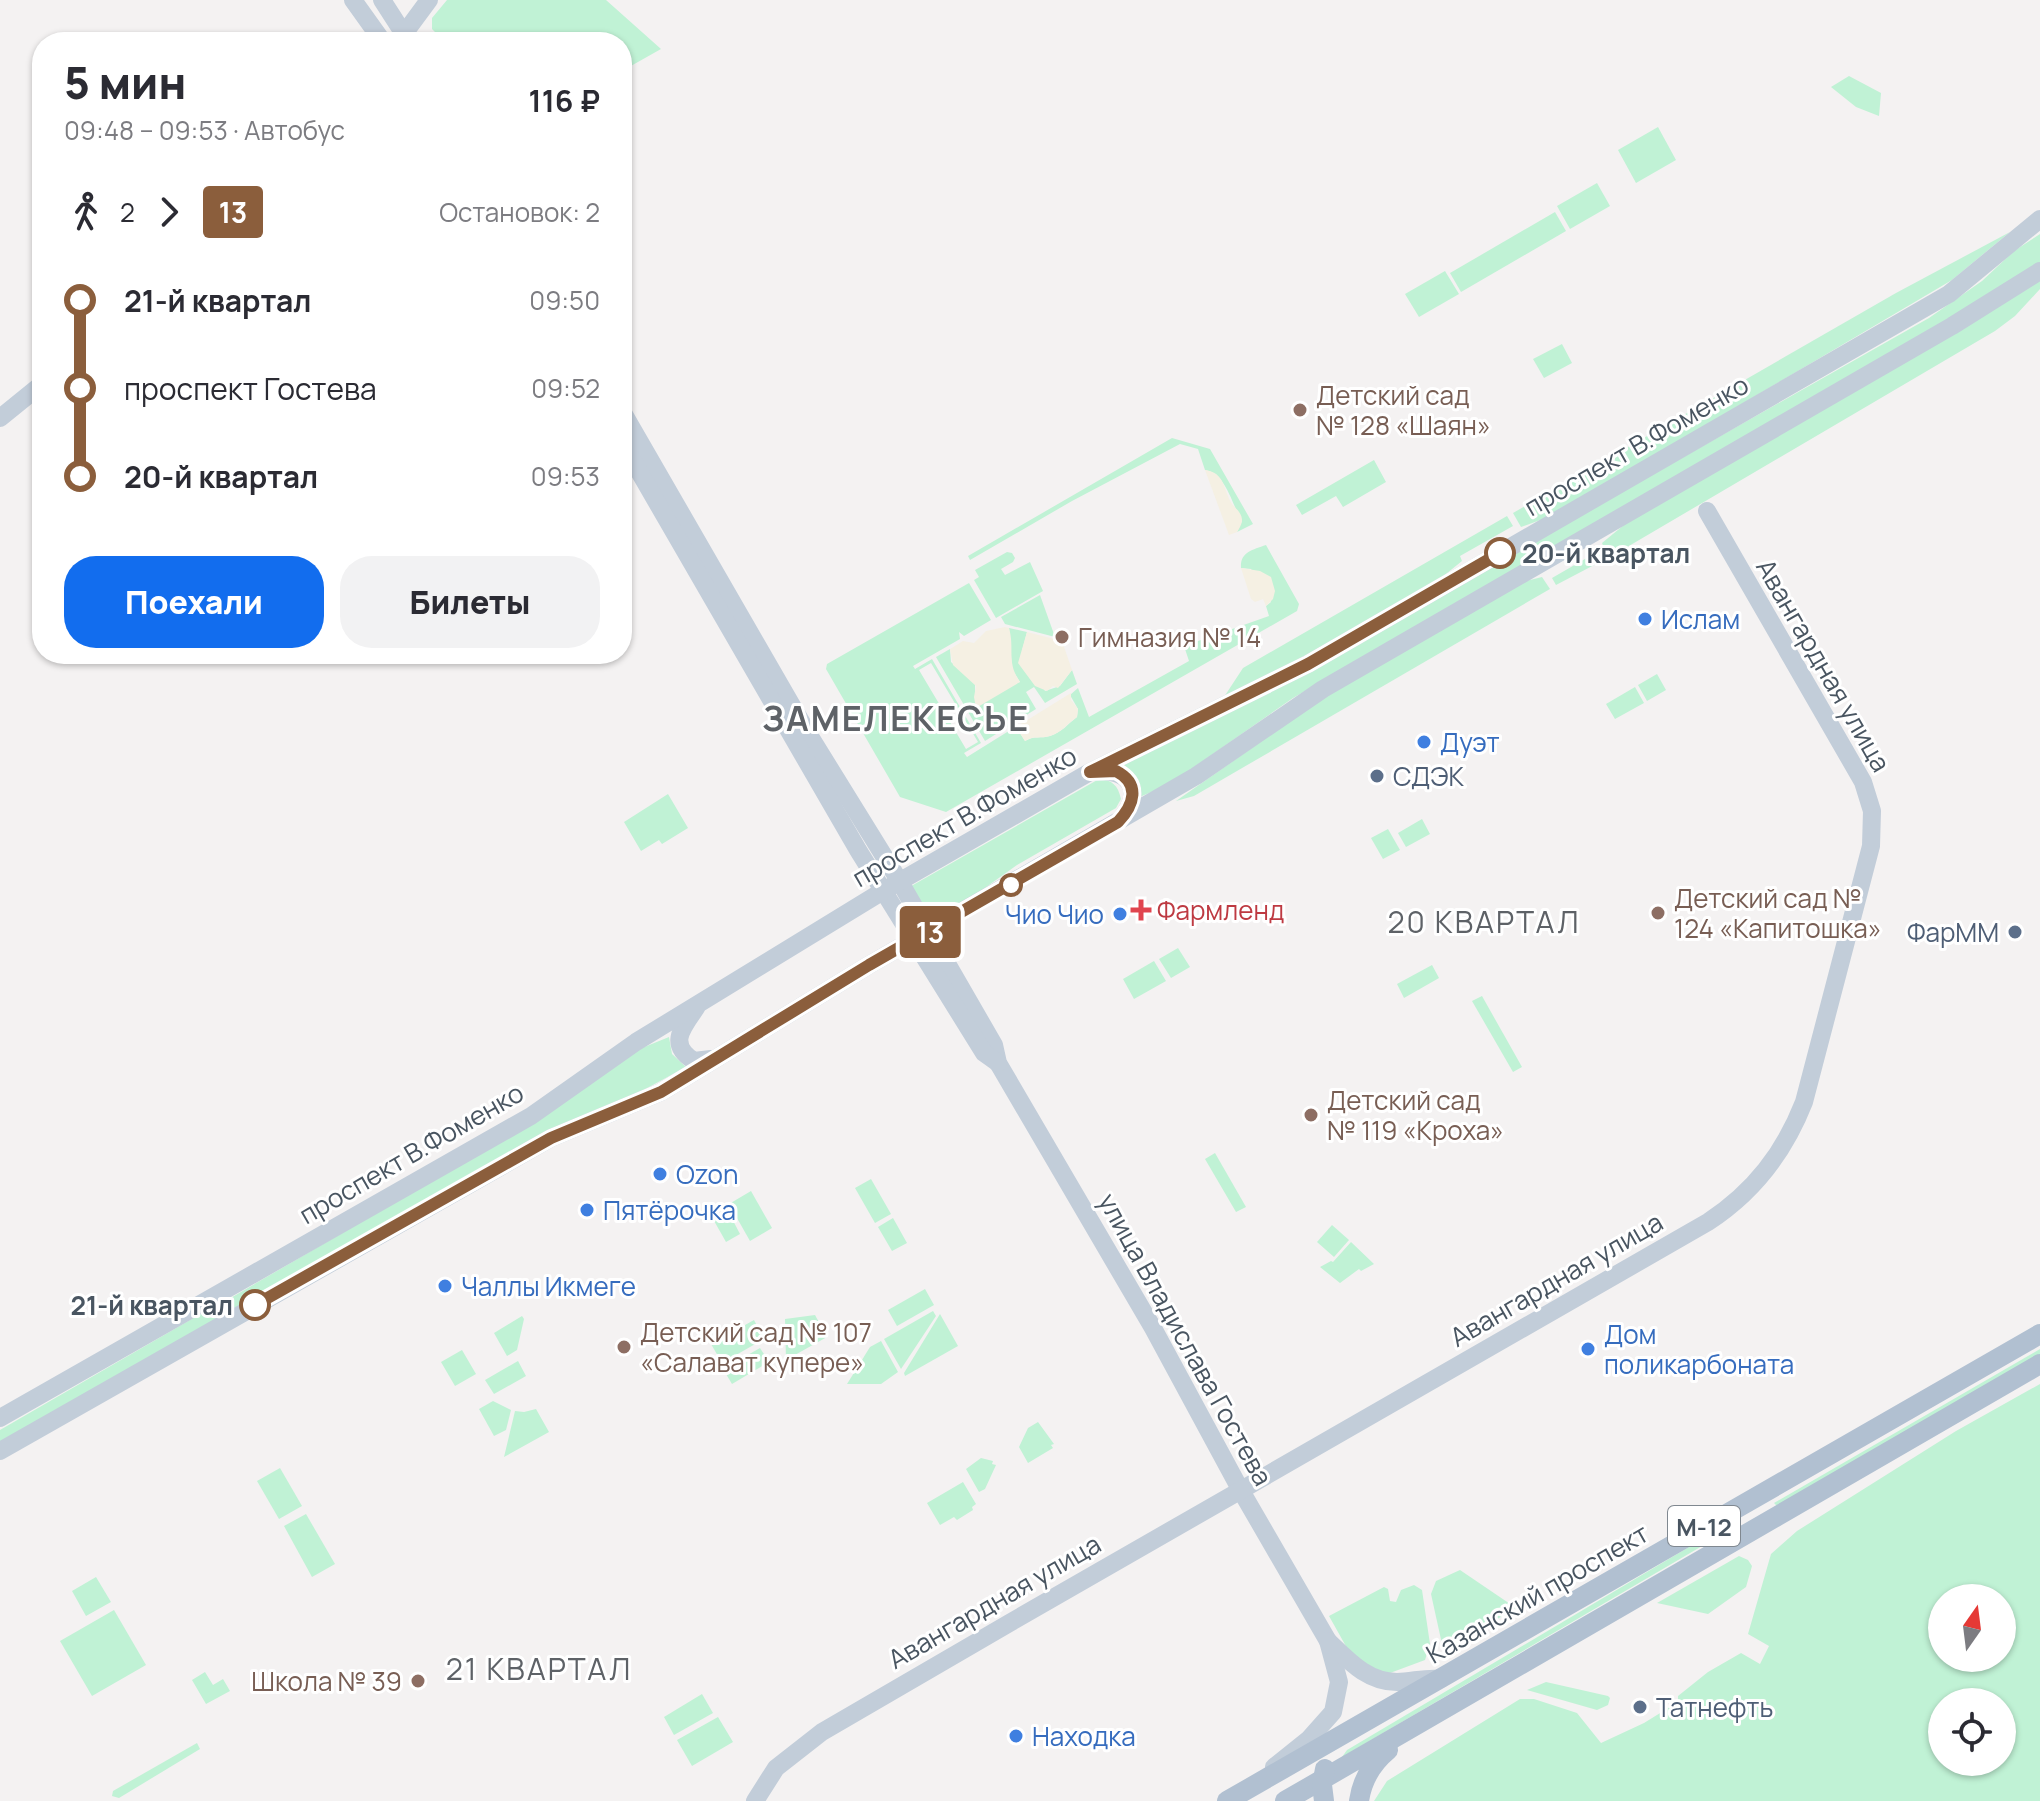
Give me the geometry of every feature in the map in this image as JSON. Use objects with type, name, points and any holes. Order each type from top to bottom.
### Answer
[{"type":"main road","points":[[353,0],[376,32]]},
{"type":"main road","points":[[382,0],[400,32]]},
{"type":"main road","points":[[408,32],[429,0]]},
{"type":"main road","name":"проспект В.Фоменко","points":[[0,1418],[531,1116],[699,1002],[1090,772],[1308,664],[1936,302],[2040,219]]},
{"type":"main road","name":"проспект В.Фоменко","points":[[0,1451],[551,1138],[661,1092],[1196,776],[1323,689],[1928,340],[2040,271]]},
{"type":"main road","points":[[0,418],[32,392]]},
{"type":"main road","name":"улица Владислава Гостева","points":[[632,428],[806,730],[891,887]]},
{"type":"main road","name":"улица Владислава Гостева","points":[[632,459],[921,936],[984,1053],[998,1063],[1153,1328],[1240,1489],[1328,1641],[1339,1682],[1333,1712],[1309,1739],[1253,1786]]},
{"type":"main road","name":"Авангардная улица","points":[[755,1801],[776,1768],[822,1732],[1723,1212],[1742,1197],[1770,1166],[1795,1125],[1804,1102],[1871,846],[1872,811],[1863,782],[1707,511]]},
{"type":"main road","points":[[1090,772],[1116,771],[1133,789],[1129,810],[1118,822]]},
{"type":"main road","points":[[699,1002],[681,1031],[680,1047],[694,1061],[717,1057]]},
{"type":"main road","name":"Казанский проспект","points":[[1227,1801],[2040,1334]]},
{"type":"main road","name":"Казанский проспект","points":[[1285,1801],[1323,1791],[1414,1728],[2040,1364]]},
{"type":"main road","name":"улица Владислава Гостева","points":[[1328,1641],[1359,1670],[1381,1680],[1441,1679]]},
{"type":"main road","points":[[1323,1791],[1329,1758],[1353,1741],[1370,1720]]},
{"type":"main road","points":[[1359,1801],[1365,1778],[1378,1759],[1414,1728]]},
{"type":"green space","points":[[447,0],[606,0],[661,49],[632,65],[632,32],[435,32],[432,18]]},
{"type":"green space","points":[[1849,76],[1881,93],[1879,116],[1856,107],[1831,87]]},
{"type":"green space","points":[[1658,127],[1676,160],[1636,183],[1618,150]]},
{"type":"green space","points":[[1597,183],[1610,206],[1570,229],[1557,206]]},
{"type":"green space","points":[[1555,212],[1566,231],[1461,292],[1450,273]]},
{"type":"green space","points":[[2010,232],[1952,280],[1554,515],[1521,527],[1513,513],[1896,293]]},
{"type":"green space","points":[[2040,234],[2040,266],[1293,698],[1170,784],[1135,799],[1118,769],[1129,762],[1528,545],[1929,318],[1982,281],[2014,251]]},
{"type":"green space","points":[[1445,271],[1459,294],[1419,317],[1405,294]]},
{"type":"green space","points":[[2040,280],[2040,289],[2015,316],[1995,331],[1617,553],[1556,585],[1552,578],[1604,548],[1602,543],[1630,520]]},
{"type":"green space","points":[[1562,344],[1572,363],[1544,378],[1533,359]]},
{"type":"green space","points":[[1172,438],[1210,449],[1253,524],[1237,532],[1242,521],[1223,483],[1212,472],[1205,470],[1198,449],[1180,444],[970,560],[968,556]]},
{"type":"green space","points":[[1374,460],[1386,482],[1343,507],[1336,496],[1302,515],[1296,505]]},
{"type":"green space","points":[[1507,516],[1513,526],[1460,556],[1462,561],[1436,582],[1299,660],[1224,697],[1243,668]]},
{"type":"green space","points":[[1266,545],[1299,604],[1297,611],[946,812],[900,797],[826,669],[827,664],[969,583],[991,620],[964,636],[959,632],[960,639],[913,666],[915,669],[932,659],[981,743],[964,753],[967,757],[1012,729],[1015,732],[1018,730],[1025,741],[1050,736],[1077,717],[1078,709],[1070,695],[1078,688],[1089,717],[1189,661],[1184,646],[1269,616],[1266,606],[1271,602],[1251,569],[1241,568],[1245,555]],"holes":[[[931,663],[978,742],[966,749],[919,670]]]},
{"type":"green space","points":[[1007,552],[1015,558],[1001,569],[1005,575],[1030,562],[1043,591],[996,618],[974,580],[979,577],[975,570]]},
{"type":"green space","points":[[1542,577],[1550,589],[1194,796],[1176,801],[1339,687],[1518,583]]},
{"type":"green space","points":[[1040,595],[1055,637],[1005,624],[1001,617]]},
{"type":"green space","points":[[1009,628],[1027,632],[1022,651],[1045,691],[1060,686],[1072,670],[1077,684],[1045,703],[1034,687],[1026,692],[1036,709],[985,741],[936,657],[950,649],[951,662],[975,683],[975,693],[1020,682],[1012,669]]},
{"type":"green space","points":[[1657,674],[1666,690],[1647,701],[1638,685]]},
{"type":"green space","points":[[1635,687],[1644,703],[1615,719],[1606,704]]},
{"type":"green space","points":[[1099,779],[1111,782],[1118,790],[1121,799],[1116,808],[1017,865],[927,925],[906,889]]},
{"type":"green space","points":[[668,794],[688,828],[662,844],[659,840],[641,851],[624,822]]},
{"type":"green space","points":[[1422,819],[1430,834],[1406,847],[1398,833]]},
{"type":"green space","points":[[1388,829],[1400,850],[1383,859],[1371,838]]},
{"type":"green space","points":[[1178,948],[1190,967],[1171,978],[1159,959]]},
{"type":"green space","points":[[1154,961],[1166,981],[1134,999],[1123,979]]},
{"type":"green space","points":[[1432,965],[1439,978],[1404,998],[1397,984]]},
{"type":"green space","points":[[1482,996],[1522,1067],[1513,1072],[1472,1001]]},
{"type":"green space","points":[[669,1037],[672,1054],[686,1067],[229,1315],[222,1303],[541,1117],[632,1052]]},
{"type":"green space","points":[[1215,1153],[1246,1207],[1236,1212],[1205,1159]]},
{"type":"green space","points":[[871,1179],[891,1214],[875,1223],[855,1188]]},
{"type":"green space","points":[[751,1191],[772,1228],[750,1241],[729,1204]]},
{"type":"green space","points":[[728,1211],[740,1234],[726,1242],[713,1219]]},
{"type":"green space","points":[[893,1218],[907,1243],[892,1251],[878,1227]]},
{"type":"green space","points":[[1332,1225],[1349,1240],[1334,1257],[1317,1242]]},
{"type":"green space","points":[[1351,1242],[1374,1264],[1361,1271],[1359,1269],[1340,1283],[1320,1267],[1333,1262]]},
{"type":"green space","points":[[925,1289],[934,1305],[897,1326],[888,1310]]},
{"type":"green space","points":[[216,1305],[223,1318],[0,1447],[0,1430]]},
{"type":"green space","points":[[933,1311],[936,1316],[901,1369],[884,1339]]},
{"type":"green space","points":[[940,1314],[958,1346],[905,1376],[904,1373]]},
{"type":"green space","points":[[815,1315],[827,1337],[786,1360],[785,1319]]},
{"type":"green space","points":[[522,1316],[524,1319],[517,1350],[507,1356],[494,1333]]},
{"type":"green space","points":[[754,1320],[764,1339],[722,1363],[711,1344]]},
{"type":"green space","points":[[881,1341],[898,1372],[881,1384],[847,1384],[870,1347]]},
{"type":"green space","points":[[760,1348],[769,1362],[732,1384],[723,1369]]},
{"type":"green space","points":[[2040,1349],[2040,1355],[1777,1506],[1774,1503]]},
{"type":"green space","points":[[462,1350],[476,1374],[455,1386],[441,1362]]},
{"type":"green space","points":[[518,1361],[526,1376],[494,1394],[485,1380]]},
{"type":"green space","points":[[2040,1384],[2040,1801],[1374,1801],[1387,1781],[1520,1699],[1534,1699],[1577,1713],[1601,1743],[1644,1723],[1678,1702],[1678,1696],[1708,1672],[1741,1653],[1760,1664],[1769,1646],[1748,1634],[1771,1554],[1797,1531],[1956,1431]]},
{"type":"green space","points":[[493,1401],[511,1410],[506,1430],[494,1436],[479,1409]]},
{"type":"green space","points":[[536,1409],[549,1432],[504,1457],[515,1411]]},
{"type":"green space","points":[[1038,1422],[1054,1444],[1051,1445],[1053,1448],[1028,1463],[1019,1447],[1028,1428]]},
{"type":"green space","points":[[981,1458],[996,1465],[985,1489],[979,1492],[966,1469]]},
{"type":"green space","points":[[280,1468],[302,1506],[279,1519],[257,1481]]},
{"type":"green space","points":[[963,1482],[976,1504],[973,1510],[957,1520],[954,1517],[940,1525],[927,1503]]},
{"type":"green space","points":[[306,1514],[335,1564],[312,1577],[284,1526]]},
{"type":"green space","points":[[1726,1525],[1726,1532],[1342,1757],[1347,1750]]},
{"type":"green space","points":[[1739,1556],[1752,1566],[1746,1587],[1708,1614],[1657,1603]]},
{"type":"green space","points":[[1460,1570],[1516,1608],[1448,1648],[1442,1644],[1431,1594],[1436,1581]]},
{"type":"green space","points":[[96,1577],[111,1602],[86,1616],[72,1591]]},
{"type":"green space","points":[[1414,1585],[1422,1590],[1430,1644],[1425,1660],[1390,1673],[1380,1672],[1352,1657],[1329,1616],[1384,1587],[1388,1589],[1390,1601],[1396,1602],[1401,1590]]},
{"type":"green space","points":[[114,1610],[146,1665],[92,1696],[60,1641]]},
{"type":"green space","points":[[205,1672],[213,1685],[223,1679],[230,1691],[206,1704],[192,1680]]},
{"type":"green space","points":[[1546,1682],[1608,1696],[1608,1705],[1597,1710],[1527,1690]]},
{"type":"green space","points":[[702,1694],[713,1713],[674,1735],[664,1717]]},
{"type":"green space","points":[[718,1717],[733,1742],[692,1766],[677,1740]]},
{"type":"green space","points":[[197,1743],[200,1749],[119,1798],[112,1796],[113,1791]]},
{"type":"sand","points":[[1205,470],[1220,478],[1241,515],[1242,523],[1237,532],[1229,535]]},
{"type":"sand","points":[[1241,568],[1260,571],[1271,577],[1275,591],[1273,599],[1266,606],[1263,599],[1255,602],[1251,599]]},
{"type":"sand","points":[[1009,628],[1013,668],[1020,682],[976,708],[976,686],[953,665],[950,649],[963,641],[974,643],[986,631]]},
{"type":"sand","points":[[1027,632],[1062,641],[1072,670],[1058,688],[1053,686],[1047,691],[1035,686],[1018,663]]},
{"type":"sand","points":[[1071,693],[1071,700],[1078,709],[1077,717],[1054,735],[1025,741],[1016,727]]},
{"type":"bus line","name":"13","points":[[255,1305],[551,1138],[661,1092],[869,965],[1118,822],[1131,806],[1133,789],[1116,771],[1090,772],[1308,664],[1500,553]]},
{"type":"place","name":"Детский сад № 128 «Шаян»","points":[[1300,410]]},
{"type":"place","name":"20-й квартал","points":[[1500,553]]},
{"type":"place","name":"Ислам","points":[[1645,619]]},
{"type":"place","name":"Гимназия № 14","points":[[1062,637]]},
{"type":"place","name":"Дуэт","points":[[1424,742]]},
{"type":"place","name":"СДЭК","points":[[1377,776]]},
{"type":"place","name":"Фармленд","points":[[1141,910]]},
{"type":"place","name":"Детский сад № 124 «Капитошка»","points":[[1658,913]]},
{"type":"place","name":"Чио Чио","points":[[1120,914]]},
{"type":"place","name":"ФарММ","points":[[2015,932]]},
{"type":"place","name":"Детский сад № 119 «Кроха»","points":[[1311,1115]]},
{"type":"place","name":"Ozon","points":[[660,1174]]},
{"type":"place","name":"Пятёрочка","points":[[587,1210]]},
{"type":"place","name":"Чаллы Икмеге","points":[[445,1286]]},
{"type":"place","name":"21-й квартал","points":[[255,1305]]},
{"type":"place","name":"Детский сад № 107 «Салават купере»","points":[[624,1347]]},
{"type":"place","name":"Дом поликарбоната","points":[[1588,1349]]},
{"type":"place","name":"Школа № 39","points":[[418,1681]]},
{"type":"place","name":"Татнефть","points":[[1640,1707]]},
{"type":"place","name":"Находка","points":[[1016,1736]]},
{"type":"district","name":"ЗАМЕЛЕКЕСЬЕ","points":[[896,718]]},
{"type":"district","name":"20 КВАРТАЛ","points":[[1484,921]]},
{"type":"district","name":"21 КВАРТАЛ","points":[[539,1668]]}]
